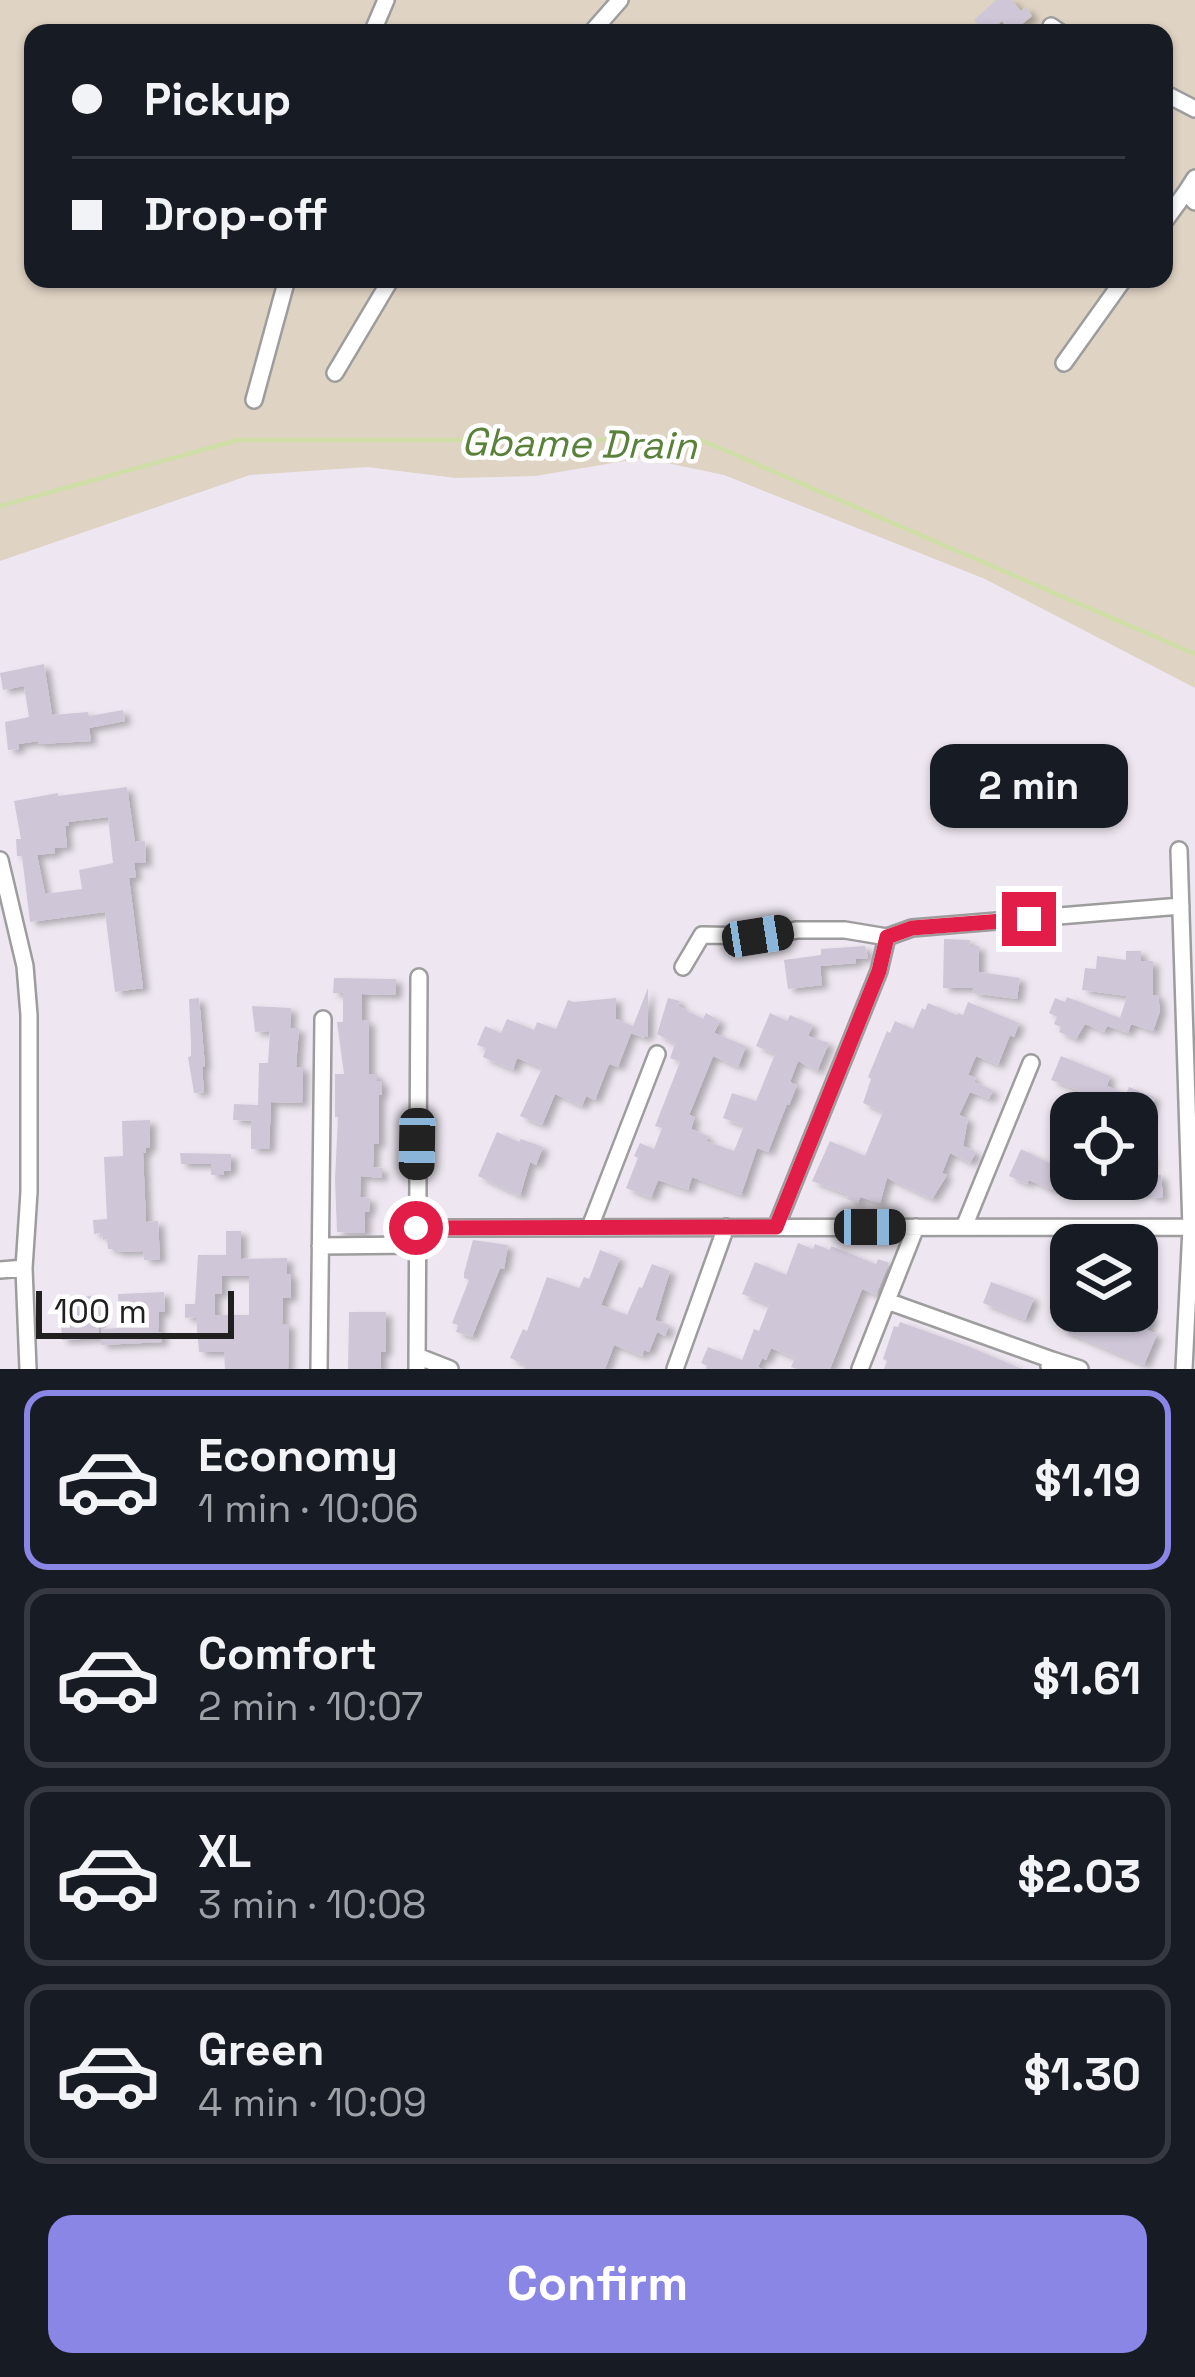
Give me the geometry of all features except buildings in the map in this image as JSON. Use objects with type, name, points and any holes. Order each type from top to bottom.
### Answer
[{"type":"street","points":[[599,24],[620,0]]},
{"type":"street","points":[[254,400],[285,288]]},
{"type":"street","points":[[335,374],[386,288]]},
{"type":"street","points":[[1064,363],[1118,288]]},
{"type":"street","points":[[1179,850],[1193,1227],[1184,1369]]},
{"type":"street","points":[[0,860],[25,966],[29,1015],[24,1268],[28,1369]]},
{"type":"street","points":[[683,967],[702,935],[845,930],[887,937],[912,928],[1181,905]]},
{"type":"street","points":[[776,1227],[879,971],[887,937]]},
{"type":"street","points":[[419,977],[417,1363],[450,1369]]},
{"type":"street","points":[[319,1369],[323,1019]]},
{"type":"street","points":[[590,1227],[657,1054]]},
{"type":"street","points":[[964,1227],[1030,1063]]},
{"type":"street","points":[[320,1246],[590,1227],[1193,1227]]},
{"type":"street","points":[[675,1369],[726,1227]]},
{"type":"street","points":[[860,1369],[916,1227]]},
{"type":"street","points":[[0,1270],[24,1268]]},
{"type":"street","points":[[887,1301],[1050,1364],[1080,1369]]},
{"type":"shaded area","points":[[0,0],[1195,0],[1195,688],[985,579],[724,475],[643,458],[535,476],[456,478],[367,467],[250,475],[0,561]]},
{"type":"waterway","name":"Gbame Drain","points":[[0,506],[238,440],[701,440],[1195,654]]},
{"type":"route","points":[[416,1228],[776,1227],[879,971],[887,937],[912,928],[1029,919]]}]
